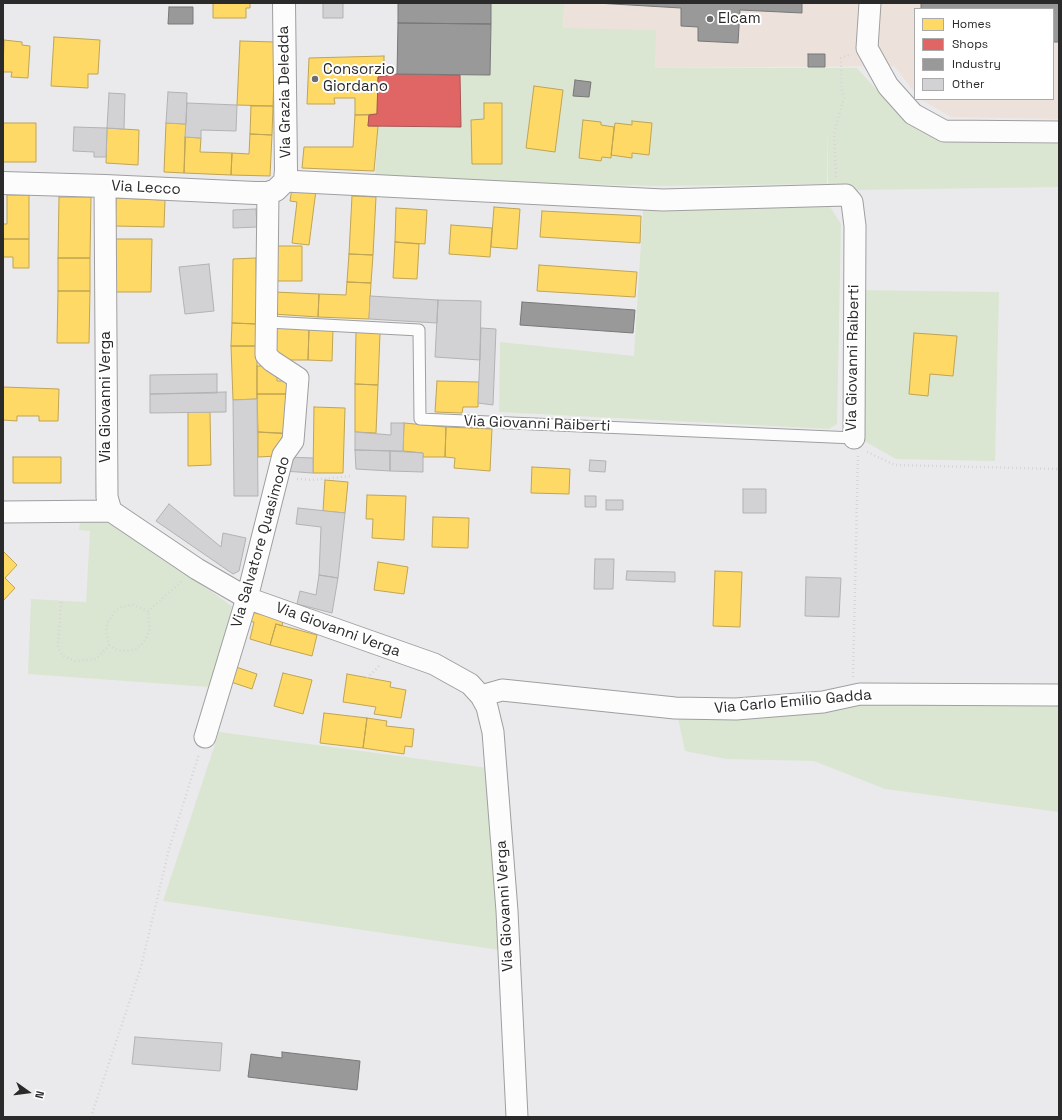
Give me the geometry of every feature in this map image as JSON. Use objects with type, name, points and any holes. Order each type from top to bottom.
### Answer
[{"type":"street","name":"Via Grazia Deledda","points":[[277,187],[284,3]]},
{"type":"street","points":[[870,3],[867,48],[888,86],[913,114],[944,130],[1059,132]]},
{"type":"street","name":"Via Lecco","points":[[3,183],[105,186],[277,187]]},
{"type":"street","name":"Via Giovanni Verga","points":[[105,186],[107,497],[111,511],[197,569],[247,598],[434,664],[470,684],[482,696],[487,707],[493,732],[507,911],[517,1117]]},
{"type":"street","name":"Via Giovanni Raiberti","points":[[277,187],[663,200],[831,194],[846,195],[852,202],[854,214],[856,443]]},
{"type":"street","name":"Via Salvatore Quasimodo","points":[[205,736],[247,598],[276,478],[283,455],[293,441],[298,378],[266,355],[277,187]]},
{"type":"street","points":[[3,512],[111,511]]},
{"type":"street","name":"Via Carlo Emilio Gadda","points":[[482,696],[502,690],[675,708],[736,709],[823,702],[852,696],[1059,695]]},
{"type":"lane","name":"Via Giovanni Raiberti","points":[[268,322],[419,330],[420,419],[856,443]]},
{"type":"path","points":[[831,194],[837,174],[834,133],[844,98],[841,87],[841,58],[867,48]]},
{"type":"path","points":[[852,696],[856,443],[895,465],[1059,469]]},
{"type":"path","points":[[276,478],[312,480],[352,476]]},
{"type":"path","points":[[148,611],[197,569]]},
{"type":"path","points":[[61,602],[58,648],[63,656],[75,661],[96,659],[109,645]]},
{"type":"path","points":[[133,605],[148,611],[150,628],[146,639],[142,644],[136,649],[126,651],[117,650],[109,645],[106,632],[107,624],[115,611],[122,607],[133,605]]},
{"type":"path","points":[[91,1117],[141,967],[169,849],[205,736]]},
{"type":"shaded area","points":[[564,3],[1059,3],[1059,119],[951,117],[922,100],[1054,100],[1054,8],[914,8],[914,92],[894,66],[655,68],[563,28]]},
{"type":"green space","points":[[491,3],[564,3],[563,28],[656,30],[655,68],[857,68],[906,122],[946,142],[1059,144],[1059,187],[857,190],[828,185],[828,120],[827,184],[656,186],[375,179],[378,126],[460,127],[460,75],[490,75]]},
{"type":"green space","points":[[812,204],[829,205],[841,224],[837,424],[829,429],[499,412],[500,342],[634,356],[643,210]]},
{"type":"green space","points":[[856,290],[999,292],[995,461],[896,459],[850,433]]},
{"type":"green space","points":[[80,522],[108,523],[134,534],[234,608],[209,687],[28,674],[31,599],[86,602],[90,531],[79,530]]},
{"type":"green space","points":[[1059,702],[1059,812],[885,789],[814,761],[726,759],[685,751],[678,718],[858,703]]},
{"type":"green space","points":[[219,732],[488,768],[500,950],[163,901]]},
{"type":"building: Homes","points":[[213,3],[250,3],[250,8],[246,8],[246,18],[213,18]]},
{"type":"building: Homes","points":[[54,37],[100,40],[98,74],[88,74],[88,88],[51,86]]},
{"type":"building: Homes","points":[[4,40],[22,42],[22,45],[30,46],[28,78],[11,77],[12,72],[3,72]]},
{"type":"building: Homes","points":[[240,41],[275,42],[273,106],[237,105]]},
{"type":"building: Homes","points":[[384,56],[384,76],[378,77],[377,114],[355,115],[355,98],[334,98],[335,104],[307,104],[309,58]]},
{"type":"building: Homes","points":[[534,86],[563,90],[555,152],[526,148]]},
{"type":"building: Homes","points":[[484,103],[502,103],[502,164],[472,164],[471,120],[484,119]]},
{"type":"building: Homes","points":[[251,106],[273,106],[272,135],[250,134]]},
{"type":"building: Homes","points":[[355,115],[369,115],[368,126],[378,126],[374,171],[302,168],[304,147],[353,147]]},
{"type":"building: Homes","points":[[583,120],[601,122],[601,125],[614,127],[611,158],[602,157],[601,161],[579,158]]},
{"type":"building: Homes","points":[[632,121],[652,123],[649,155],[632,153],[632,158],[611,155],[615,123],[632,125]]},
{"type":"building: Homes","points":[[3,123],[36,123],[36,162],[3,162]]},
{"type":"building: Homes","points":[[166,123],[186,124],[184,173],[164,172]]},
{"type":"building: Homes","points":[[107,128],[139,130],[138,165],[106,163]]},
{"type":"building: Homes","points":[[250,134],[272,135],[270,176],[231,175],[232,153],[249,154]]},
{"type":"building: Homes","points":[[185,137],[201,138],[200,152],[232,153],[231,175],[184,173]]},
{"type":"building: Homes","points":[[292,188],[316,190],[309,245],[292,243],[297,202],[290,201]]},
{"type":"building: Homes","points":[[7,195],[29,195],[29,239],[3,239],[3,224],[7,224]]},
{"type":"building: Homes","points":[[352,196],[376,197],[373,255],[349,254]]},
{"type":"building: Homes","points":[[59,197],[91,197],[90,258],[58,258]]},
{"type":"building: Homes","points":[[116,198],[165,200],[164,227],[115,226]]},
{"type":"building: Homes","points":[[494,207],[520,209],[517,249],[491,247]]},
{"type":"building: Homes","points":[[396,208],[427,210],[425,244],[395,242]]},
{"type":"building: Homes","points":[[542,211],[641,216],[640,243],[540,237]]},
{"type":"building: Homes","points":[[451,225],[492,228],[490,257],[449,254]]},
{"type":"building: Homes","points":[[3,239],[29,239],[29,268],[13,268],[13,257],[3,257]]},
{"type":"building: Homes","points":[[115,239],[152,239],[151,292],[115,292]]},
{"type":"building: Homes","points":[[395,242],[419,244],[417,279],[393,278]]},
{"type":"building: Homes","points":[[273,246],[302,246],[302,281],[273,281]]},
{"type":"building: Homes","points":[[349,254],[373,255],[371,283],[347,282]]},
{"type":"building: Homes","points":[[58,258],[90,258],[90,291],[58,291]]},
{"type":"building: Homes","points":[[256,258],[257,324],[232,323],[233,259]]},
{"type":"building: Homes","points":[[539,265],[637,272],[635,297],[537,291]]},
{"type":"building: Homes","points":[[347,282],[371,283],[369,319],[318,317],[319,294],[346,295]]},
{"type":"building: Homes","points":[[58,291],[90,291],[89,343],[57,343]]},
{"type":"building: Homes","points":[[274,292],[319,294],[318,317],[273,314]]},
{"type":"building: Homes","points":[[232,323],[257,324],[257,346],[231,346]]},
{"type":"building: Homes","points":[[275,328],[309,329],[308,360],[274,360]]},
{"type":"building: Homes","points":[[309,329],[333,329],[332,361],[308,360]]},
{"type":"building: Homes","points":[[356,332],[380,333],[378,385],[355,384]]},
{"type":"building: Homes","points":[[914,333],[957,336],[953,376],[930,374],[928,396],[909,394]]},
{"type":"building: Homes","points":[[231,346],[257,346],[257,399],[233,400]]},
{"type":"building: Homes","points":[[257,366],[277,366],[277,381],[287,381],[287,394],[257,394]]},
{"type":"building: Homes","points":[[437,381],[479,382],[478,407],[463,407],[462,413],[435,412]]},
{"type":"building: Homes","points":[[355,384],[378,385],[376,433],[355,432]]},
{"type":"building: Homes","points":[[3,387],[59,389],[58,421],[39,421],[39,416],[17,416],[17,421],[3,420]]},
{"type":"building: Homes","points":[[257,394],[287,394],[288,434],[258,432]]},
{"type":"building: Homes","points":[[314,407],[345,408],[343,473],[313,473]]},
{"type":"building: Homes","points":[[188,412],[210,412],[211,465],[188,466]]},
{"type":"building: Homes","points":[[404,423],[446,427],[445,457],[423,457],[423,453],[403,451]]},
{"type":"building: Homes","points":[[446,427],[492,429],[490,471],[454,468],[455,458],[445,457]]},
{"type":"building: Homes","points":[[258,432],[283,433],[284,445],[277,456],[258,457]]},
{"type":"building: Homes","points":[[13,457],[61,457],[61,483],[13,483]]},
{"type":"building: Homes","points":[[532,467],[570,469],[569,494],[531,493]]},
{"type":"building: Homes","points":[[325,480],[348,482],[345,513],[323,511]]},
{"type":"building: Homes","points":[[367,495],[406,496],[404,540],[372,538],[373,519],[366,519]]},
{"type":"building: Homes","points":[[433,517],[469,518],[468,548],[432,547]]},
{"type":"building: Homes","points":[[3,551],[17,565],[5,578],[15,588],[3,601]]},
{"type":"building: Homes","points":[[378,562],[408,567],[404,594],[374,590]]},
{"type":"building: Homes","points":[[715,571],[742,572],[740,627],[713,626]]},
{"type":"building: Homes","points":[[251,612],[283,620],[282,626],[276,624],[270,645],[250,639],[254,622],[248,621]]},
{"type":"building: Homes","points":[[276,624],[317,635],[312,656],[270,645]]},
{"type":"building: Homes","points":[[233,666],[257,674],[252,689],[228,681]]},
{"type":"building: Homes","points":[[283,673],[312,680],[303,714],[274,706]]},
{"type":"building: Homes","points":[[347,674],[391,682],[390,687],[406,690],[401,718],[374,714],[376,707],[343,702]]},
{"type":"building: Homes","points":[[324,713],[367,718],[363,748],[320,743]]},
{"type":"building: Homes","points":[[367,718],[387,721],[386,726],[414,729],[412,747],[405,746],[404,754],[363,748]]},
{"type":"building: Shops","points":[[397,74],[460,75],[461,127],[368,126],[369,115],[377,114],[378,77]]},
{"type":"building: Industry","points":[[398,3],[491,3],[491,24],[398,23]]},
{"type":"building: Industry","name":"Elcam","points":[[596,3],[802,3],[802,13],[740,10],[738,43],[698,41],[698,27],[681,26],[681,8]]},
{"type":"building: Industry","points":[[921,3],[1059,3],[1059,42],[1054,42],[1054,8],[921,8]]},
{"type":"building: Industry","points":[[169,7],[193,7],[193,24],[168,24]]},
{"type":"building: Industry","points":[[398,23],[491,24],[490,75],[397,74]]},
{"type":"building: Industry","points":[[808,54],[825,54],[825,67],[808,67]]},
{"type":"building: Industry","points":[[575,80],[591,82],[589,97],[573,96]]},
{"type":"building: Industry","points":[[522,302],[635,310],[633,333],[520,325]]},
{"type":"building: Industry","points":[[282,1052],[360,1061],[357,1090],[248,1077],[251,1054],[282,1058]]},
{"type":"building: Other","points":[[323,3],[343,3],[343,18],[323,18]]},
{"type":"building: Other","points":[[168,92],[187,93],[186,124],[166,123]]},
{"type":"building: Other","points":[[109,93],[125,94],[124,129],[107,128]]},
{"type":"building: Other","points":[[187,103],[237,105],[236,131],[201,130],[201,138],[185,137]]},
{"type":"building: Other","points":[[74,127],[107,128],[106,157],[94,157],[94,152],[73,151]]},
{"type":"building: Other","points":[[256,209],[257,227],[233,228],[233,210]]},
{"type":"building: Other","points":[[209,264],[214,311],[185,314],[179,267]]},
{"type":"building: Other","points":[[370,296],[438,300],[437,323],[369,319]]},
{"type":"building: Other","points":[[438,300],[481,301],[480,360],[435,357]]},
{"type":"building: Other","points":[[481,328],[496,329],[493,405],[478,403]]},
{"type":"building: Other","points":[[217,374],[217,393],[150,394],[150,375]]},
{"type":"building: Other","points":[[226,392],[226,412],[150,413],[150,394]]},
{"type":"building: Other","points":[[257,399],[258,496],[234,496],[233,400]]},
{"type":"building: Other","points":[[391,423],[404,423],[403,451],[355,450],[355,432],[391,435]]},
{"type":"building: Other","points":[[355,450],[390,451],[390,471],[356,469]]},
{"type":"building: Other","points":[[390,451],[423,453],[423,472],[390,471]]},
{"type":"building: Other","points":[[285,457],[313,458],[313,473],[283,471]]},
{"type":"building: Other","points":[[590,460],[606,461],[605,472],[589,471]]},
{"type":"building: Other","points":[[743,489],[766,489],[766,513],[743,513]]},
{"type":"building: Other","points":[[585,496],[596,496],[596,507],[585,507]]},
{"type":"building: Other","points":[[606,500],[623,500],[623,510],[606,510]]},
{"type":"building: Other","points":[[169,504],[221,547],[223,533],[246,538],[239,571],[233,574],[156,521]]},
{"type":"building: Other","points":[[298,508],[345,513],[338,578],[319,575],[321,527],[296,524]]},
{"type":"building: Other","points":[[595,559],[614,559],[613,589],[594,589]]},
{"type":"building: Other","points":[[627,571],[675,572],[675,582],[626,580]]},
{"type":"building: Other","points":[[319,575],[338,578],[332,613],[297,604],[300,591],[316,595]]},
{"type":"building: Other","points":[[806,577],[841,578],[839,617],[805,616]]},
{"type":"building: Other","points":[[135,1037],[222,1043],[220,1071],[132,1064]]},
{"type":"place","name":"Elcam","points":[[710,19]]},
{"type":"place","name":"Consorzio Giordano","points":[[315,79]]}]
